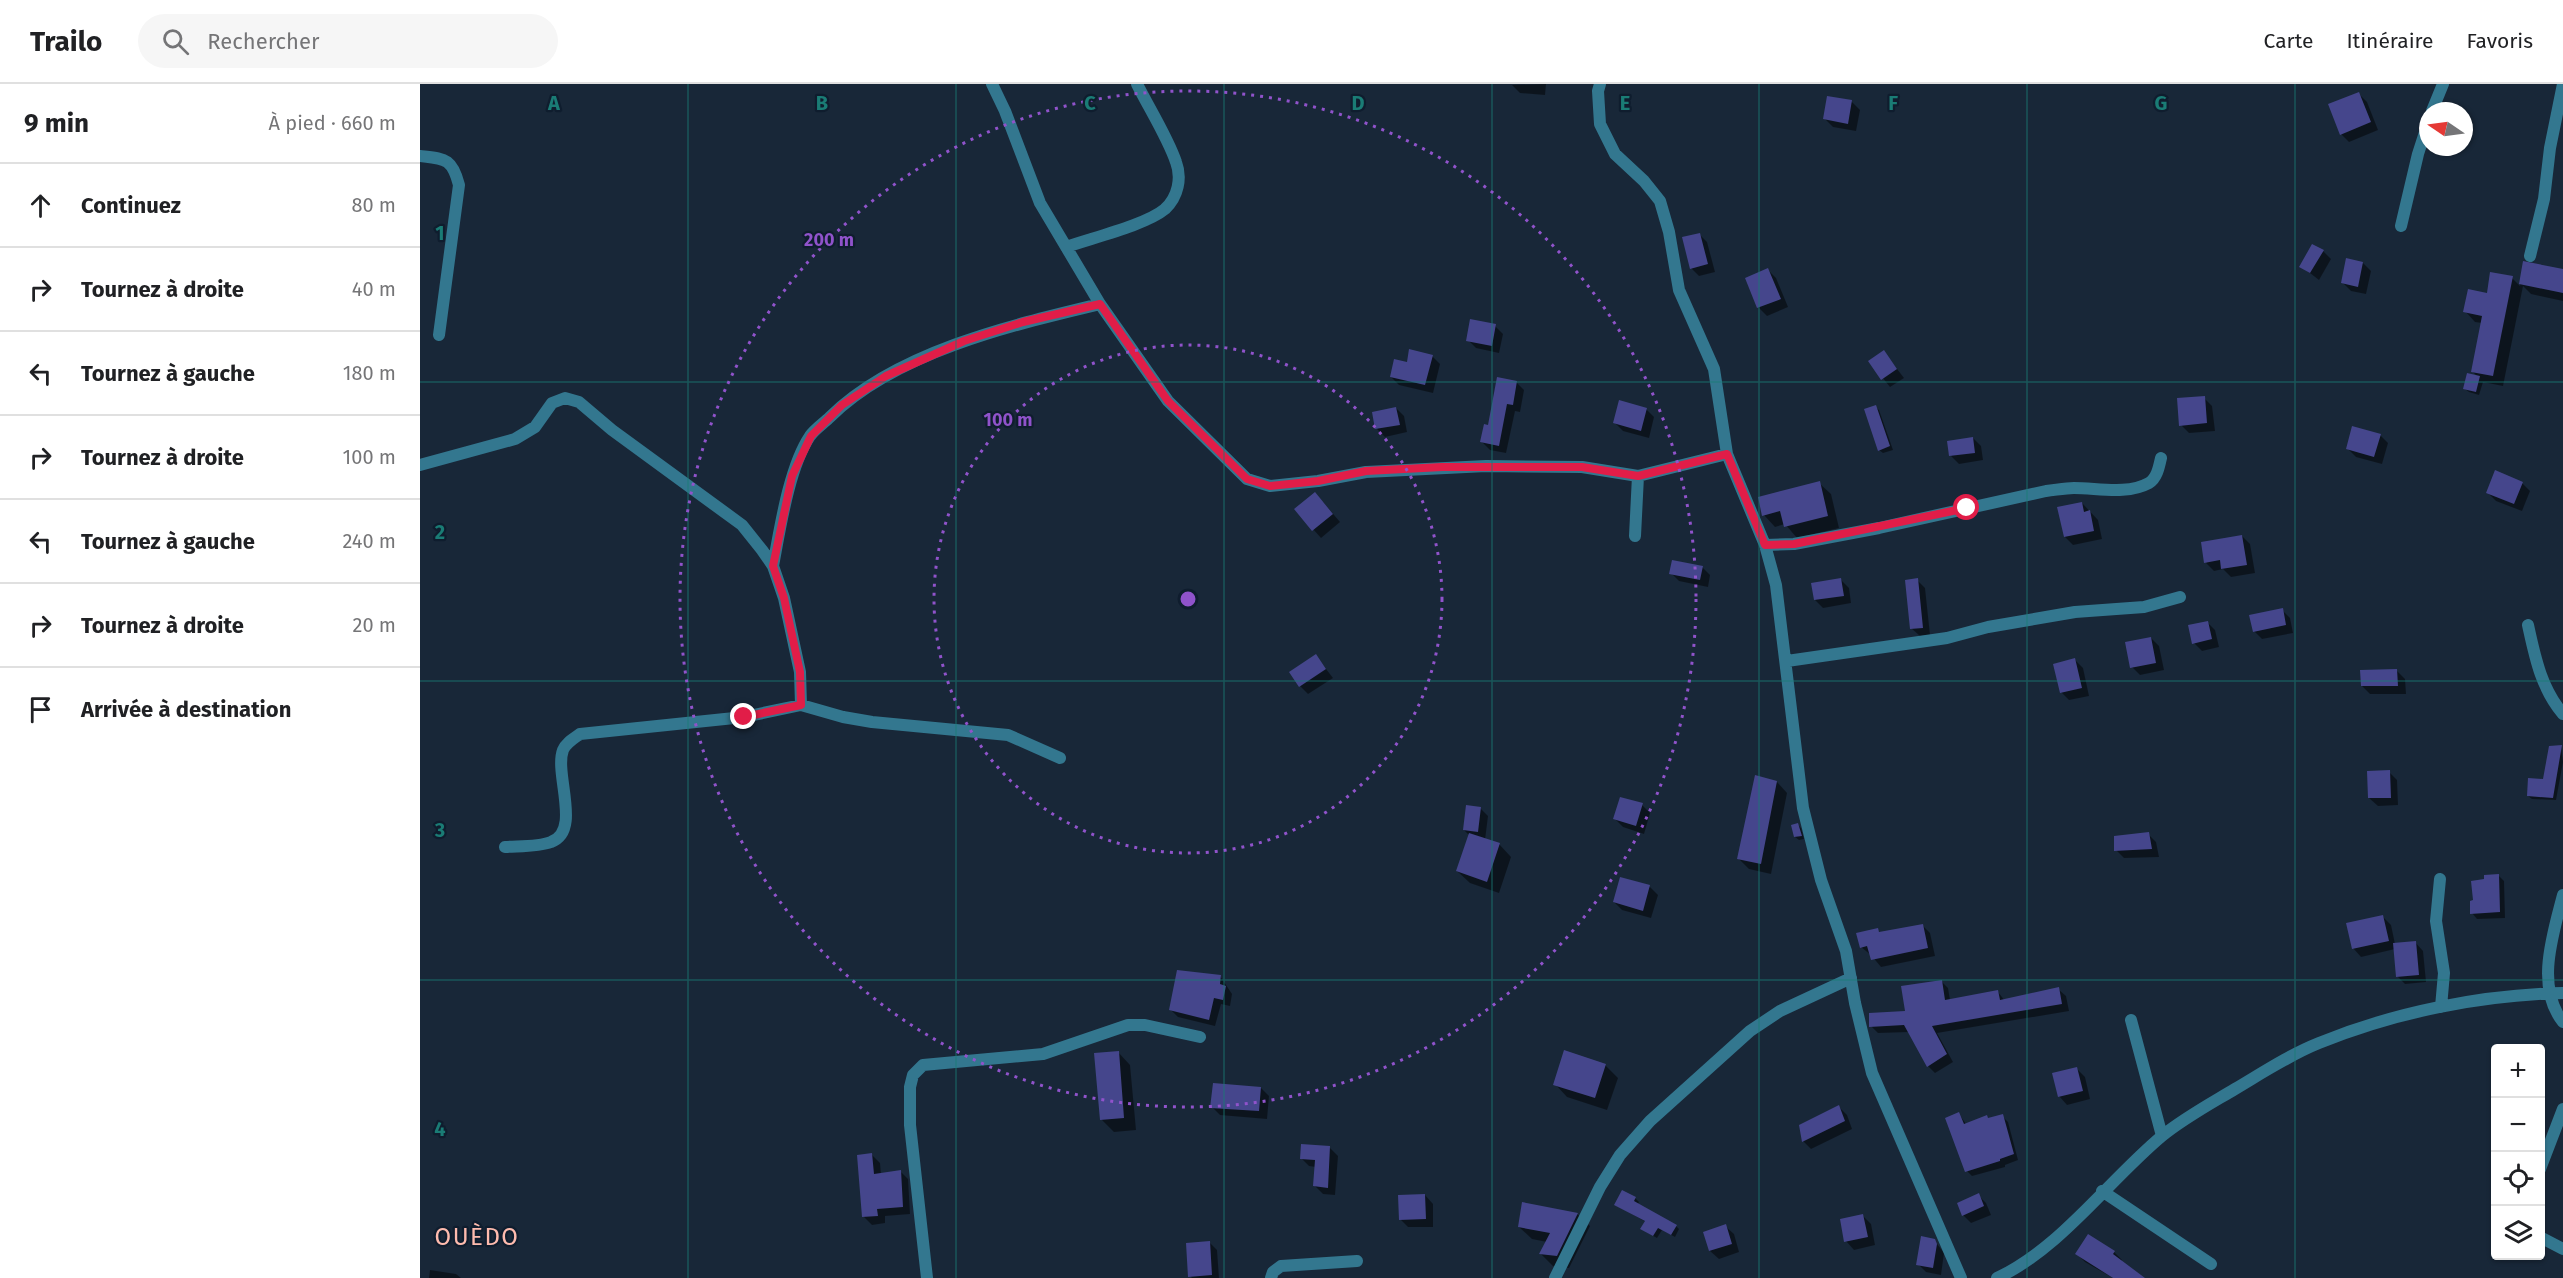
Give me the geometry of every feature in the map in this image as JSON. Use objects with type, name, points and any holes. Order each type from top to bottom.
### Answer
[{"type":"street","points":[[992,84],[1005,111],[1040,203],[1100,304],[1168,401],[1247,479],[1270,486],[1318,481],[1366,471],[1486,466],[1582,467],[1638,476],[1727,454]]},
{"type":"street","points":[[1066,247],[1152,217],[1165,208],[1180,182],[1176,162],[1137,84]]},
{"type":"street","points":[[1600,84],[1598,91],[1600,124],[1615,154],[1644,181],[1660,201],[1669,232],[1679,290],[1714,369],[1727,454],[1765,545],[1776,585],[1803,808],[1821,880],[1846,951],[1872,1073],[1961,1278]]},
{"type":"street","points":[[2436,102],[2443,84]]},
{"type":"street","points":[[2530,256],[2544,199],[2552,139],[2563,84]]},
{"type":"street","points":[[2401,226],[2419,151]]},
{"type":"street","points":[[420,156],[445,159],[455,168],[459,185],[439,335]]},
{"type":"street","points":[[773,566],[792,476],[811,436],[842,405],[886,376],[964,341],[1023,322],[1100,304]]},
{"type":"street","points":[[420,465],[515,439],[535,427],[552,403],[564,398],[579,402],[612,430],[742,525],[773,566],[784,598],[800,672],[801,705]]},
{"type":"street","points":[[1765,545],[1794,544],[1879,528],[2046,491],[2073,488],[2115,490],[2134,487],[2150,482],[2158,471],[2161,458]]},
{"type":"street","points":[[1635,536],[1638,476]]},
{"type":"street","points":[[1787,661],[1935,640],[1988,627],[2075,612],[2144,607],[2180,597]]},
{"type":"street","points":[[2528,625],[2542,680],[2551,700],[2563,714]]},
{"type":"street","points":[[505,847],[552,842],[561,835],[567,823],[561,761],[568,743],[580,734],[744,717],[801,705],[843,717],[872,722],[1008,735],[1060,758]]},
{"type":"street","points":[[2440,879],[2436,921],[2444,973],[2441,1007]]},
{"type":"street","points":[[2563,895],[2550,948],[2548,993],[2563,1022]]},
{"type":"street","points":[[1555,1278],[1600,1187],[1620,1155],[1650,1121],[1750,1031],[1780,1011],[1851,978]]},
{"type":"street","points":[[2003,1277],[2030,1259],[2162,1136],[2214,1101],[2317,1044],[2380,1022],[2441,1007],[2510,996],[2563,993]]},
{"type":"street","points":[[2131,1020],[2162,1136]]},
{"type":"street","points":[[927,1278],[910,1125],[910,1087],[913,1075],[923,1065],[1043,1054],[1128,1025],[1145,1025],[1200,1037]]},
{"type":"street","points":[[2545,1158],[2563,1109]]},
{"type":"street","points":[[2102,1191],[2211,1264]]},
{"type":"street","points":[[2545,1239],[2563,1249]]},
{"type":"street","points":[[1271,1278],[1273,1272],[1281,1266],[1357,1261]]},
{"type":"building","points":[[2359,92],[2371,122],[2340,135],[2328,104]]},
{"type":"building","points":[[1827,96],[1852,100],[1848,124],[1823,119]]},
{"type":"building","points":[[1700,233],[1708,264],[1690,269],[1682,237]]},
{"type":"building","points":[[2312,244],[2324,250],[2310,273],[2299,267]]},
{"type":"building","points":[[2346,258],[2363,262],[2358,287],[2341,283]]},
{"type":"building","points":[[2523,261],[2563,269],[2563,293],[2519,284]]},
{"type":"building","points":[[1768,268],[1781,299],[1757,308],[1745,278]]},
{"type":"building","points":[[2490,272],[2513,276],[2493,376],[2471,372],[2482,316],[2463,312],[2468,289],[2487,293]]},
{"type":"building","points":[[1470,319],[1496,324],[1492,346],[1466,341]]},
{"type":"building","points":[[1409,349],[1433,355],[1425,385],[1390,377],[1394,359],[1407,362]]},
{"type":"building","points":[[1884,350],[1897,369],[1881,380],[1868,361]]},
{"type":"building","points":[[2467,373],[2480,376],[2476,392],[2463,389]]},
{"type":"building","points":[[1497,377],[1517,381],[1513,405],[1507,404],[1499,446],[1480,442],[1484,424],[1488,425]]},
{"type":"building","points":[[2205,396],[2207,423],[2179,426],[2177,398]]},
{"type":"building","points":[[1619,400],[1647,408],[1641,431],[1613,423]]},
{"type":"building","points":[[1876,405],[1890,446],[1878,451],[1864,409]]},
{"type":"building","points":[[1396,407],[1400,425],[1375,429],[1372,412]]},
{"type":"building","points":[[2352,426],[2381,434],[2374,457],[2346,449]]},
{"type":"building","points":[[1973,437],[1975,453],[1949,456],[1947,441]]},
{"type":"building","points":[[2495,470],[2523,482],[2514,504],[2486,493]]},
{"type":"building","points":[[1820,481],[1828,516],[1784,527],[1780,511],[1762,516],[1758,497]]},
{"type":"building","points":[[1315,492],[1333,514],[1312,531],[1294,509]]},
{"type":"building","points":[[2082,502],[2084,512],[2090,510],[2094,531],[2064,537],[2057,507]]},
{"type":"building","points":[[2242,535],[2247,565],[2221,569],[2220,560],[2204,563],[2201,542]]},
{"type":"building","points":[[1672,560],[1703,566],[1700,580],[1669,574]]},
{"type":"building","points":[[1841,578],[1844,596],[1814,600],[1811,583]]},
{"type":"building","points":[[1918,578],[1923,628],[1910,629],[1905,580]]},
{"type":"building","points":[[2283,608],[2286,625],[2253,632],[2249,615]]},
{"type":"building","points":[[2208,621],[2212,639],[2192,644],[2188,625]]},
{"type":"building","points":[[2151,637],[2156,663],[2130,668],[2125,642]]},
{"type":"building","points":[[1316,654],[1326,669],[1299,687],[1289,672]]},
{"type":"building","points":[[2075,658],[2082,688],[2060,693],[2053,664]]},
{"type":"building","points":[[2397,669],[2398,686],[2361,686],[2360,670]]},
{"type":"building","points":[[2562,745],[2553,798],[2527,796],[2528,778],[2543,779],[2549,746]]},
{"type":"building","points":[[2390,770],[2391,798],[2368,798],[2367,771]]},
{"type":"building","points":[[1755,775],[1777,781],[1761,864],[1737,859]]},
{"type":"building","points":[[1620,797],[1643,803],[1636,826],[1613,819]]},
{"type":"building","points":[[1466,805],[1481,807],[1478,832],[1463,830]]},
{"type":"building","points":[[1798,823],[1802,836],[1794,837],[1791,825]]},
{"type":"building","points":[[2149,832],[2152,849],[2114,851],[2114,836]]},
{"type":"building","points":[[1469,833],[1500,843],[1487,882],[1456,871]]},
{"type":"building","points":[[2499,874],[2500,912],[2470,914],[2470,901],[2473,900],[2471,881],[2484,879],[2484,875]]},
{"type":"building","points":[[1620,877],[1650,885],[1643,911],[1613,902]]},
{"type":"building","points":[[2383,915],[2389,941],[2352,949],[2346,923]]},
{"type":"building","points":[[1923,924],[1928,948],[1871,960],[1867,946],[1860,948],[1856,933],[1878,928],[1879,932]]},
{"type":"building","points":[[2416,941],[2419,975],[2396,977],[2393,943]]},
{"type":"building","points":[[1177,970],[1221,975],[1220,984],[1226,986],[1223,1000],[1214,998],[1209,1020],[1169,1010]]},
{"type":"building","points":[[1942,980],[1945,1000],[1998,990],[2000,1000],[2059,987],[2062,1004],[1932,1026],[1947,1054],[1927,1067],[1904,1025],[1869,1027],[1869,1013],[1905,1011],[1901,986]]},
{"type":"building","points":[[1564,1050],[1606,1064],[1595,1098],[1553,1085]]},
{"type":"building","points":[[1119,1051],[1124,1118],[1100,1120],[1094,1053]]},
{"type":"building","points":[[2077,1067],[2083,1091],[2058,1097],[2052,1073]]},
{"type":"building","points":[[1213,1083],[1261,1087],[1259,1111],[1210,1108]]},
{"type":"building","points":[[1839,1105],[1845,1121],[1802,1142],[1799,1125]]},
{"type":"building","points":[[1959,1112],[1964,1124],[1987,1115],[1988,1118],[2003,1114],[2014,1154],[1965,1172],[1945,1118]]},
{"type":"building","points":[[1301,1144],[1330,1146],[1328,1188],[1313,1186],[1315,1160],[1300,1159]]},
{"type":"building","points":[[872,1153],[874,1174],[901,1170],[903,1207],[877,1209],[878,1216],[862,1217],[857,1155]]},
{"type":"building","points":[[1622,1190],[1636,1197],[1634,1201],[1677,1225],[1671,1235],[1658,1228],[1653,1236],[1640,1229],[1645,1221],[1614,1205]]},
{"type":"building","points":[[1979,1193],[1984,1206],[1962,1216],[1957,1203]]},
{"type":"building","points":[[1425,1194],[1426,1219],[1399,1220],[1398,1195]]},
{"type":"building","points":[[1522,1202],[1578,1213],[1557,1256],[1539,1254],[1550,1233],[1518,1227]]},
{"type":"building","points":[[1863,1214],[1868,1237],[1844,1242],[1840,1219]]},
{"type":"building","points":[[1726,1224],[1732,1244],[1709,1251],[1703,1232]]},
{"type":"building","points":[[2088,1234],[2115,1251],[2113,1254],[2145,1278],[2113,1278],[2075,1254]]},
{"type":"building","points":[[1921,1236],[1935,1239],[1937,1244],[1933,1268],[1916,1265]]},
{"type":"building","points":[[1210,1241],[1212,1275],[1188,1277],[1186,1243]]},
{"type":"district","name":"OUÈDO","points":[[477,1237]]},
{"type":"route","points":[[744,717],[801,705],[800,672],[784,598],[773,566],[792,476],[811,436],[842,405],[886,376],[964,341],[1023,322],[1100,304],[1168,401],[1247,479],[1270,486],[1318,481],[1366,471],[1442,467],[1582,467],[1638,476],[1727,454],[1765,545],[1794,544],[1967,508]]}]
